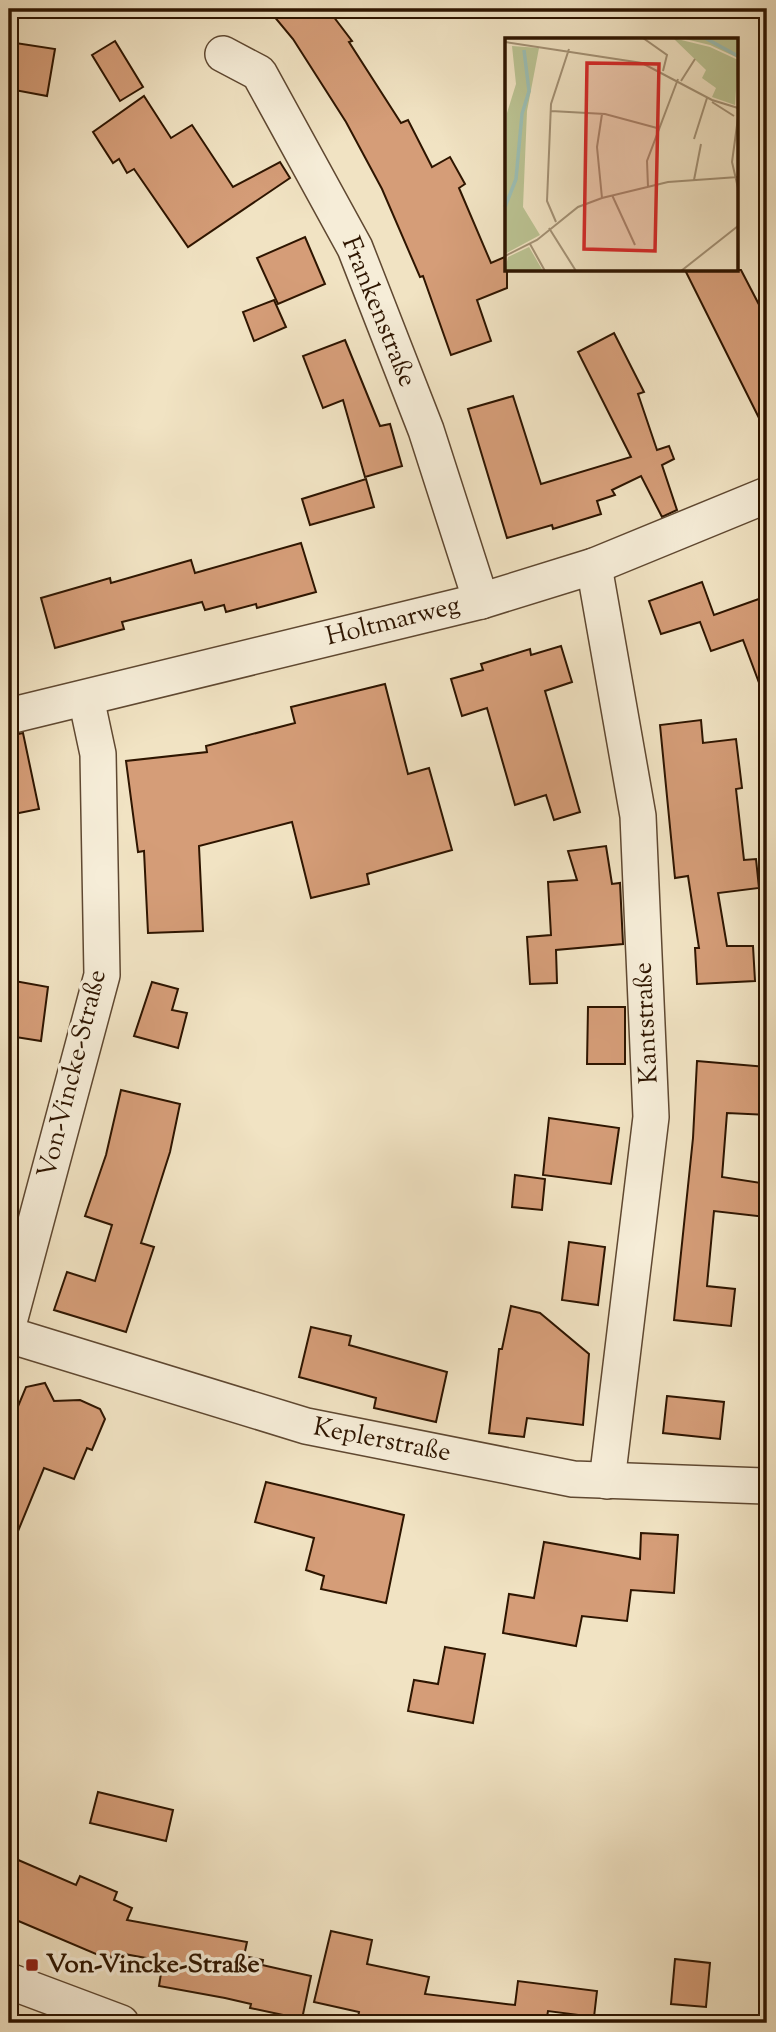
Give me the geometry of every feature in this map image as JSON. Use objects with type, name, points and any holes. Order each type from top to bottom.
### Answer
[{"type":"street","name":"Frankenstraße","points":[[223,54],[259,73],[355,248],[426,430],[481,601]]},
{"type":"street","name":"Holtmarweg","points":[[9,716],[481,601],[594,566],[767,495]]},
{"type":"street","name":"Kantstraße","points":[[594,566],[638,817],[652,1117],[607,1481]]},
{"type":"street","name":"Von-Vincke-Straße","points":[[9,1322],[102,975],[98,754],[86,698]]},
{"type":"street","name":"Keplerstraße","points":[[9,1335],[306,1426],[573,1479],[767,1486]]},
{"type":"street","points":[[9,1981],[121,2023]]},
{"type":"building","points":[[268,9],[334,9],[330,12],[352,41],[349,42],[401,123],[408,120],[432,167],[450,157],[465,184],[459,188],[491,263],[505,257],[507,288],[477,300],[491,341],[451,355],[423,276],[420,277],[382,189],[346,122],[293,39]]},
{"type":"building","points":[[115,41],[143,87],[120,101],[92,55]]},
{"type":"building","points":[[9,42],[55,49],[47,96],[9,89]]},
{"type":"building","points":[[144,96],[171,138],[192,125],[233,187],[280,162],[290,178],[188,247],[134,169],[127,173],[119,159],[113,163],[93,132]]},
{"type":"building","points":[[305,237],[325,284],[278,304],[257,258]]},
{"type":"building","points":[[741,270],[767,320],[767,434],[686,271]]},
{"type":"building","points":[[274,300],[286,327],[254,341],[243,312]]},
{"type":"building","points":[[614,333],[644,392],[638,394],[657,450],[669,446],[674,459],[662,465],[677,510],[662,517],[641,476],[612,490],[615,495],[597,501],[601,514],[553,529],[552,525],[507,538],[468,409],[513,396],[541,484],[631,457],[578,352]]},
{"type":"building","points":[[345,340],[380,426],[390,424],[402,466],[365,477],[343,400],[323,408],[303,356]]},
{"type":"building","points":[[366,479],[374,507],[310,525],[302,499]]},
{"type":"building","points":[[301,543],[316,592],[257,608],[256,604],[226,612],[224,605],[205,610],[202,602],[122,622],[124,629],[55,648],[41,598],[110,578],[111,583],[191,560],[195,573]]},
{"type":"building","points":[[702,582],[714,615],[767,596],[767,696],[764,696],[743,640],[711,651],[700,622],[661,634],[649,601]]},
{"type":"building","points":[[561,646],[572,682],[545,691],[580,812],[554,820],[546,795],[515,805],[487,708],[462,716],[451,679],[483,670],[481,664],[530,649],[531,655]]},
{"type":"building","points":[[385,684],[408,774],[429,768],[452,850],[367,874],[369,884],[311,898],[292,822],[199,846],[203,931],[148,933],[144,851],[138,852],[126,761],[207,752],[206,746],[295,723],[291,707]]},
{"type":"building","points":[[701,720],[703,743],[736,739],[742,788],[736,789],[744,860],[756,859],[759,888],[718,893],[727,946],[753,946],[755,981],[697,984],[695,948],[699,948],[688,876],[675,878],[660,725]]},
{"type":"building","points":[[23,733],[39,809],[9,815],[9,736]]},
{"type":"building","points":[[606,846],[612,884],[620,883],[623,944],[556,950],[557,983],[530,984],[527,937],[551,935],[548,882],[577,880],[568,851]]},
{"type":"building","points":[[9,980],[48,987],[41,1041],[9,1036]]},
{"type":"building","points":[[152,982],[178,989],[172,1010],[187,1013],[178,1048],[134,1036]]},
{"type":"building","points":[[588,1007],[625,1007],[625,1064],[587,1064]]},
{"type":"building","points":[[697,1061],[767,1067],[767,1115],[727,1113],[722,1177],[767,1184],[767,1217],[714,1211],[707,1286],[735,1289],[731,1326],[674,1320],[693,1138]]},
{"type":"building","points":[[121,1090],[180,1104],[170,1152],[141,1243],[154,1247],[126,1332],[54,1310],[67,1272],[95,1281],[112,1225],[85,1216],[106,1155]]},
{"type":"building","points":[[549,1118],[619,1128],[611,1184],[543,1175]]},
{"type":"building","points":[[515,1175],[545,1179],[542,1210],[512,1207]]},
{"type":"building","points":[[569,1242],[605,1247],[598,1305],[562,1300]]},
{"type":"building","points":[[511,1306],[540,1313],[589,1354],[583,1425],[527,1418],[524,1437],[489,1433],[499,1349],[502,1349]]},
{"type":"building","points":[[311,1327],[351,1336],[349,1345],[447,1372],[436,1422],[374,1408],[376,1398],[299,1377]]},
{"type":"building","points":[[45,1383],[54,1401],[80,1400],[100,1409],[105,1419],[92,1450],[87,1448],[74,1479],[44,1468],[9,1553],[9,1428],[26,1387]]},
{"type":"building","points":[[667,1396],[724,1402],[720,1439],[663,1433]]},
{"type":"building","points":[[266,1482],[404,1515],[386,1603],[321,1589],[324,1576],[306,1570],[314,1538],[255,1522]]},
{"type":"building","points":[[641,1533],[678,1535],[674,1593],[631,1590],[627,1621],[582,1616],[576,1646],[503,1633],[509,1594],[534,1598],[544,1542],[640,1559]]},
{"type":"building","points":[[445,1647],[485,1654],[473,1723],[408,1711],[414,1680],[438,1684]]},
{"type":"building","points":[[98,1792],[173,1810],[166,1841],[90,1823]]},
{"type":"building","points":[[9,1856],[76,1885],[80,1876],[117,1892],[114,1900],[132,1908],[127,1920],[247,1942],[244,1956],[263,1960],[262,1965],[311,1976],[302,2019],[250,2008],[251,2004],[225,1998],[159,1986],[163,1961],[113,1952],[110,1960],[9,1917]]},
{"type":"building","points":[[331,1931],[372,1940],[367,1964],[429,1977],[425,1994],[515,2005],[518,1981],[597,1991],[594,2017],[548,2011],[546,2023],[357,2023],[359,2012],[314,2002]]},
{"type":"building","points":[[675,1959],[710,1963],[706,2007],[671,2004]]},
{"type":"place","name":"Von-Vincke-Straße","points":[[32,1965]]}]
